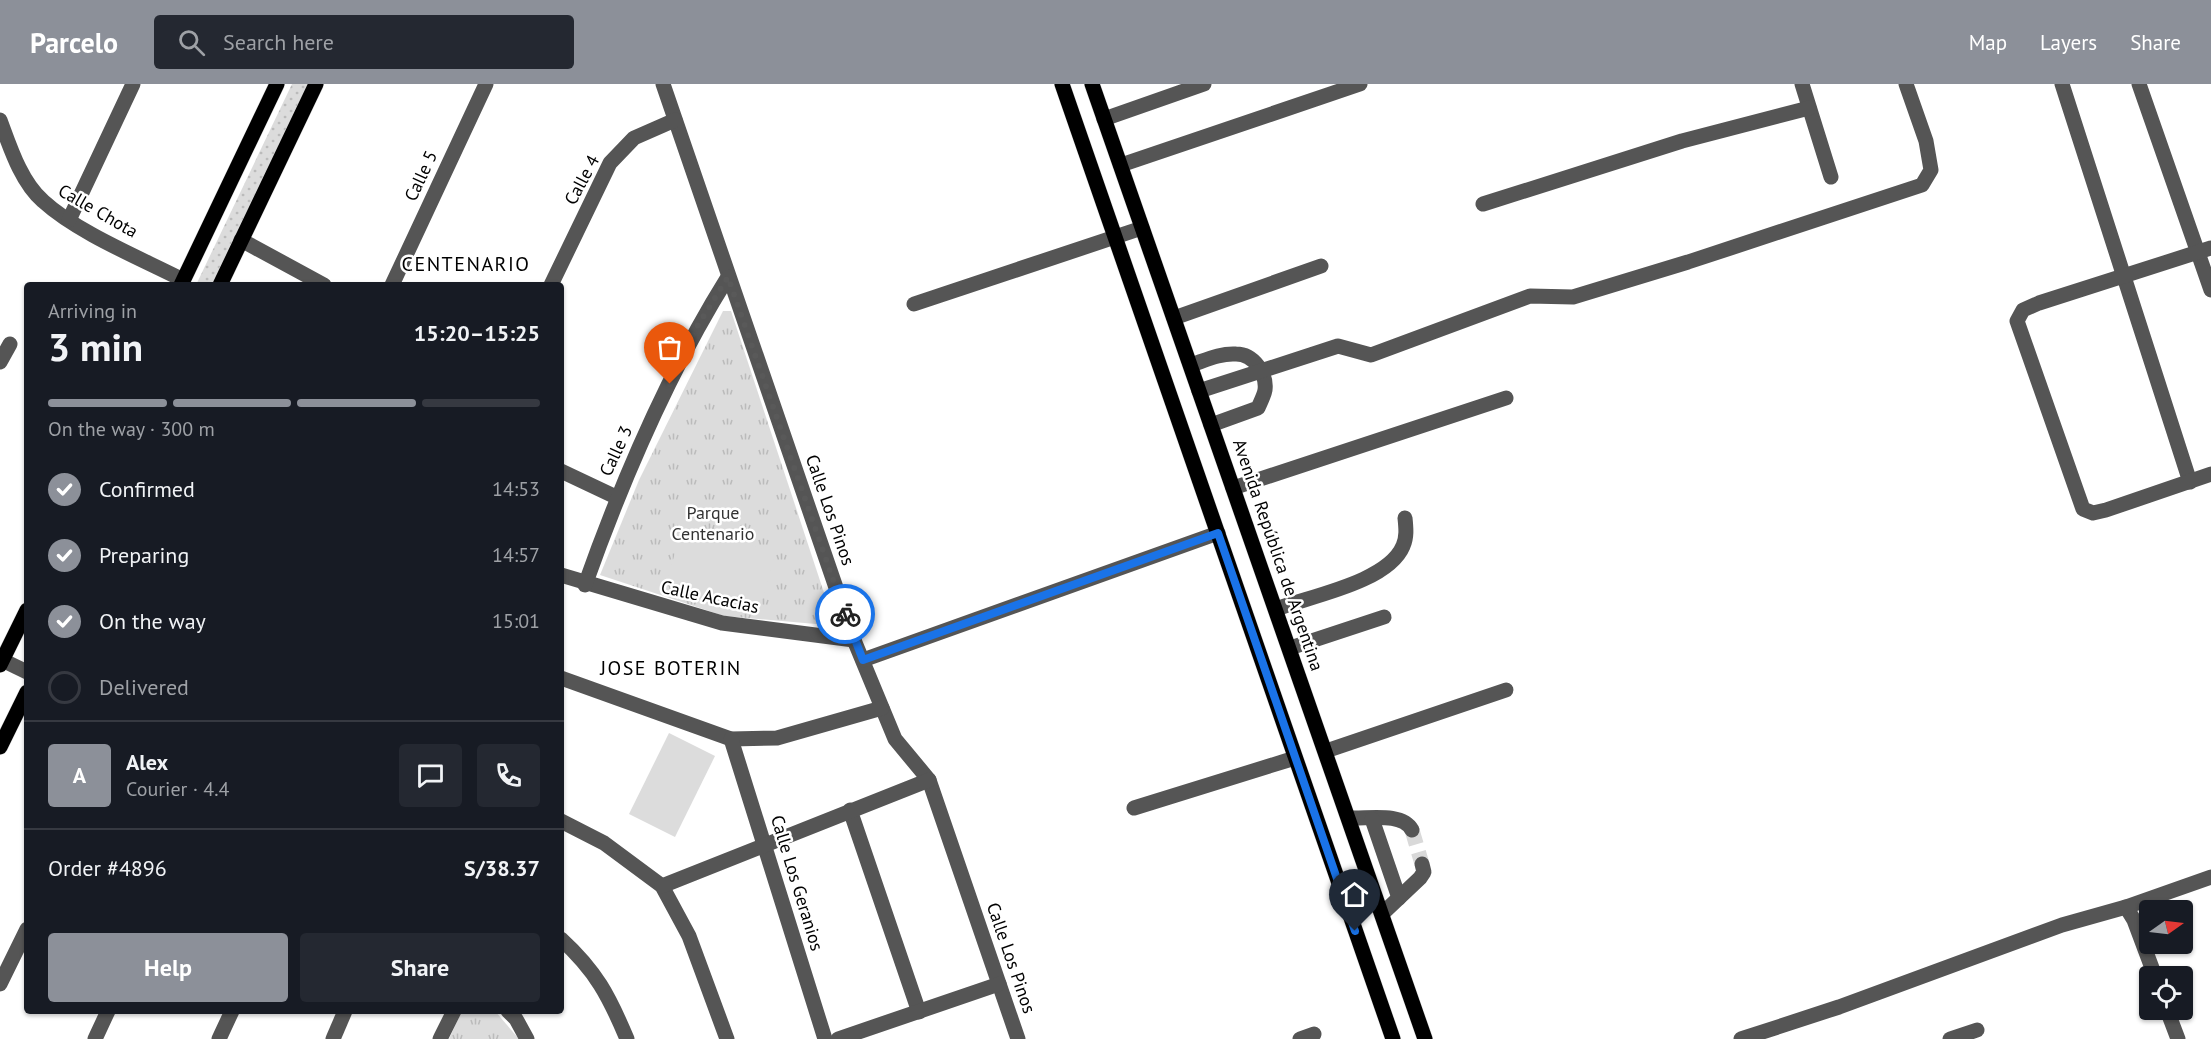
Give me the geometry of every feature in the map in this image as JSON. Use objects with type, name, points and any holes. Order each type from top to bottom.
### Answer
[{"type":"main road","points":[[182,282],[277,84]]},
{"type":"main road","points":[[221,282],[316,84]]},
{"type":"main road","points":[[1062,84],[1393,1039]]},
{"type":"main road","name":"Avenida República de Argentina","points":[[1092,84],[1350,818],[1425,1039]]},
{"type":"main road","points":[[1085,150],[1112,141]]},
{"type":"main road","points":[[1,661],[24,616]]},
{"type":"main road","points":[[0,747],[24,698]]},
{"type":"street","points":[[69,220],[133,84]]},
{"type":"street","name":"Calle 5","points":[[393,282],[486,84]]},
{"type":"street","name":"Calle Los Pinos","points":[[663,84],[854,640],[895,740],[929,780],[1018,1039]]},
{"type":"street","points":[[1104,119],[1204,84]]},
{"type":"street","points":[[1121,165],[1359,84]]},
{"type":"street","points":[[1802,84],[1831,177]]},
{"type":"street","points":[[1200,391],[1338,346],[1371,355],[1530,296],[1573,297],[1688,262],[1922,185],[1931,170],[1926,141],[1906,84]]},
{"type":"street","points":[[2062,84],[2190,482]]},
{"type":"street","points":[[2139,84],[2204,250],[2211,290]]},
{"type":"street","points":[[1483,204],[1682,141],[1809,108]]},
{"type":"street","name":"Calle Chota","points":[[0,120],[22,172],[41,200],[69,220],[180,282]]},
{"type":"street","name":"Calle 4","points":[[552,282],[610,163],[634,138],[675,120]]},
{"type":"street","points":[[914,304],[1143,228]]},
{"type":"street","points":[[241,240],[318,282]]},
{"type":"street","points":[[2204,250],[2023,310],[2017,321],[2083,508],[2093,513],[2106,510],[2211,474]]},
{"type":"street","points":[[1174,318],[1321,266]]},
{"type":"street","name":"Calle 3","points":[[585,585],[616,497],[695,330],[728,277]]},
{"type":"street","points":[[0,362],[10,344]]},
{"type":"street","points":[[1191,365],[1219,355],[1239,354],[1254,361],[1262,370],[1265,390],[1258,408],[1211,425]]},
{"type":"street","points":[[1233,488],[1506,398]]},
{"type":"street","points":[[564,472],[616,497]]},
{"type":"street","points":[[1276,609],[1357,581],[1391,564],[1403,547],[1406,535],[1405,518]]},
{"type":"street","points":[[863,660],[1218,533]]},
{"type":"street","name":"Calle Acacias","points":[[564,576],[585,585],[722,623],[854,640]]},
{"type":"street","points":[[1290,648],[1384,616]]},
{"type":"street","points":[[1,661],[24,671]]},
{"type":"street","points":[[564,679],[731,740],[777,738],[882,708]]},
{"type":"street","points":[[1326,751],[1506,690]]},
{"type":"street","name":"Calle Los Geranios","points":[[731,740],[825,1039]]},
{"type":"street","points":[[1134,808],[1295,758]]},
{"type":"street","points":[[662,886],[752,853],[764,844],[929,780]]},
{"type":"street","points":[[850,810],[919,1012]]},
{"type":"street","points":[[1350,818],[1401,819],[1409,824],[1412,830]]},
{"type":"street","points":[[1372,819],[1399,898]]},
{"type":"street","points":[[564,823],[604,843],[662,886],[689,936],[727,1039]]},
{"type":"street","points":[[1383,914],[1420,878],[1424,872],[1422,864]]},
{"type":"street","points":[[1741,1039],[1839,1007],[2062,925],[2126,907],[2211,877]]},
{"type":"street","points":[[2126,907],[2134,920],[2151,966]]},
{"type":"street","points":[[0,984],[24,935]]},
{"type":"street","points":[[564,942],[580,956],[607,992],[627,1039]]},
{"type":"street","points":[[837,1039],[999,984]]},
{"type":"street","points":[[95,1039],[107,1014]]},
{"type":"street","points":[[219,1039],[231,1014]]},
{"type":"street","points":[[333,1039],[344,1014]]},
{"type":"street","points":[[440,1039],[452,1014]]},
{"type":"street","points":[[511,1014],[526,1039]]},
{"type":"street","points":[[2171,1020],[2178,1039]]},
{"type":"street","points":[[1950,1039],[1977,1030]]},
{"type":"green space","points":[[292,84],[310,84],[214,282],[197,282]]},
{"type":"green space","name":"Parque Centenario","points":[[723,311],[731,311],[833,620],[827,625],[724,616],[600,575],[639,480]]},
{"type":"green space","points":[[682,527],[775,552],[760,607],[667,582]]},
{"type":"green space","points":[[669,733],[715,756],[675,837],[629,814]]},
{"type":"green space","points":[[461,1014],[498,1014],[519,1039],[449,1039]]},
{"type":"tunnel","points":[[1412,830],[1422,864]]},
{"type":"way so far","points":[[670,384],[695,330],[728,277],[845,614]]},
{"type":"district","name":"CENTENARIO","points":[[466,264]]},
{"type":"district","name":"JOSE BOTERIN","points":[[671,668]]},
{"type":"route","points":[[845,614],[863,660],[1218,533],[1355,931]]}]
